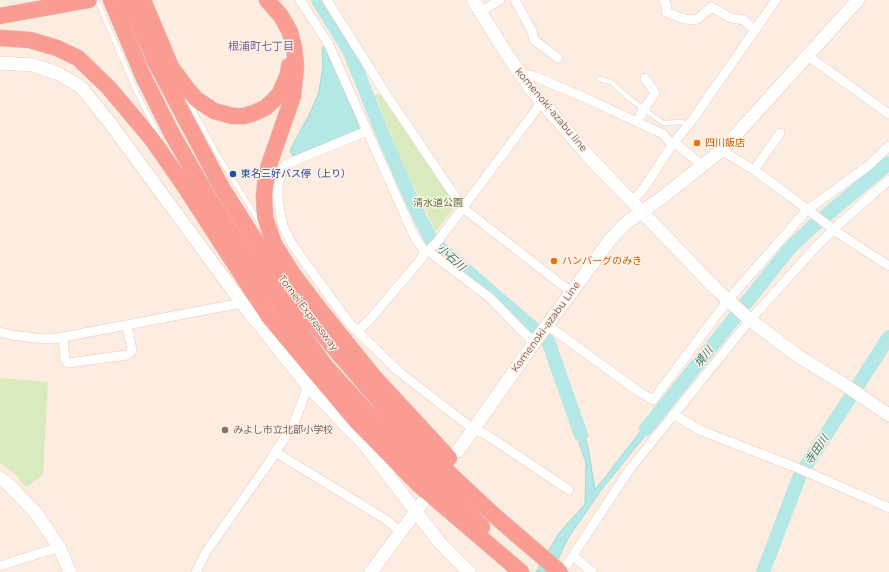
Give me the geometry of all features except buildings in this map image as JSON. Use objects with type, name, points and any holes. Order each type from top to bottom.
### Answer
[{"type":"highway","points":[[0,6],[42,0]]},
{"type":"highway","points":[[0,16],[89,0]]},
{"type":"highway","name":"Tomei Expressway","points":[[110,0],[144,78],[172,134],[220,216],[287,314],[326,367],[376,422],[522,569]]},
{"type":"highway","name":"Tomei Expressway","points":[[128,0],[157,66],[222,188],[298,304],[394,418],[453,477],[496,517],[530,547],[563,569]]},
{"type":"highway","points":[[143,0],[171,67],[188,90],[196,99],[210,109],[223,114],[244,116],[264,108],[273,102],[280,93],[288,74],[288,53],[282,31],[271,14],[256,0]]},
{"type":"highway","points":[[267,0],[286,24],[296,57],[296,73],[293,96],[269,165],[264,185],[265,217],[274,244],[292,273],[374,377],[458,468],[496,517]]},
{"type":"highway","points":[[0,38],[30,40],[57,48],[78,58],[109,88],[151,138],[270,317],[357,422],[423,489],[522,569]]},
{"type":"street","points":[[300,0],[328,43],[415,238],[423,249],[428,250],[488,297],[534,342]]},
{"type":"street","points":[[326,0],[384,91],[463,208],[571,292]]},
{"type":"street","name":"komenoki-azabu line","points":[[473,0],[522,76],[542,102],[590,158],[642,211],[684,257],[750,320],[798,356],[845,385],[889,415]]},
{"type":"street","points":[[480,12],[500,0]]},
{"type":"street","points":[[515,0],[532,32],[534,40],[558,58]]},
{"type":"street","points":[[664,0],[668,7],[666,12],[684,19],[694,20],[699,18],[711,8],[731,18],[744,20],[755,31]]},
{"type":"street","points":[[632,201],[644,188],[673,143],[687,126],[776,0]]},
{"type":"street","name":"Komenoki-azabu Line","points":[[458,451],[534,342],[610,240],[626,223],[723,149],[858,0]]},
{"type":"street","points":[[808,56],[889,114]]},
{"type":"street","points":[[0,63],[33,65],[59,74],[81,87],[110,122],[242,303],[308,386],[365,445],[419,508],[440,543],[459,564],[469,572]]},
{"type":"street","points":[[522,76],[534,76],[663,134],[697,161],[701,167]]},
{"type":"street","points":[[637,122],[655,93],[645,78]]},
{"type":"street","points":[[358,331],[371,318],[428,250],[438,241],[542,102]]},
{"type":"street","points":[[367,131],[287,164],[283,168],[278,186],[278,200],[283,226],[292,244],[349,323],[398,372],[473,429],[487,435],[569,490]]},
{"type":"street","points":[[754,170],[780,133]]},
{"type":"street","points":[[546,327],[653,400],[728,300],[809,211],[868,166],[889,146]]},
{"type":"street","points":[[723,149],[729,155],[754,170],[809,211],[889,266]]},
{"type":"street","points":[[563,569],[629,470],[750,320],[833,228],[889,180]]},
{"type":"street","points":[[0,332],[35,338],[63,337],[242,303]]},
{"type":"street","points":[[63,337],[65,360],[68,363],[127,355],[132,350],[127,326]]},
{"type":"street","points":[[196,572],[206,552],[276,452],[294,423],[308,386]]},
{"type":"street","points":[[674,415],[702,431],[795,467],[889,507]]},
{"type":"street","points":[[276,452],[385,519],[400,531]]},
{"type":"street","points":[[0,478],[36,512],[59,547],[70,572]]},
{"type":"street","points":[[370,572],[419,508]]},
{"type":"street","points":[[0,566],[59,547]]},
{"type":"street","points":[[573,556],[592,572]]},
{"type":"lane","points":[[97,0],[136,91],[162,143]]},
{"type":"lane","points":[[171,67],[215,150],[255,217],[274,244]]},
{"type":"lane","points":[[599,79],[611,82],[663,123],[683,122],[687,126]]},
{"type":"lane","points":[[166,150],[183,184]]},
{"type":"green space","name":"清水道公園","points":[[382,93],[456,201],[455,206],[436,232],[400,157],[375,95]]},
{"type":"green space","points":[[0,378],[48,382],[43,475],[26,487],[14,473],[0,463]]},
{"type":"water","points":[[324,47],[342,82],[359,130],[293,156],[290,150],[318,95],[323,65],[322,48]]},
{"type":"water","points":[[655,413],[660,417],[602,489],[568,538],[552,572],[536,572],[559,533],[585,504],[586,463],[571,419],[578,416],[588,447],[595,490]]},
{"type":"waterway","name":"小石川","points":[[318,0],[349,50],[383,135],[416,210],[432,241],[548,341],[581,435]]},
{"type":"waterway","name":"境川","points":[[646,429],[789,249],[812,227],[889,163]]},
{"type":"waterway","name":"寺田川","points":[[763,572],[800,475],[889,337]]},
{"type":"place","name":"四川飯店","points":[[697,143]]},
{"type":"place","name":"東名三好バス停（上り）","points":[[233,174]]},
{"type":"place","name":"ハンバーグのみき","points":[[554,261]]},
{"type":"place","name":"みよし市立北部小学校","points":[[225,430]]},
{"type":"district","name":"根浦町七丁目","points":[[261,47]]}]
